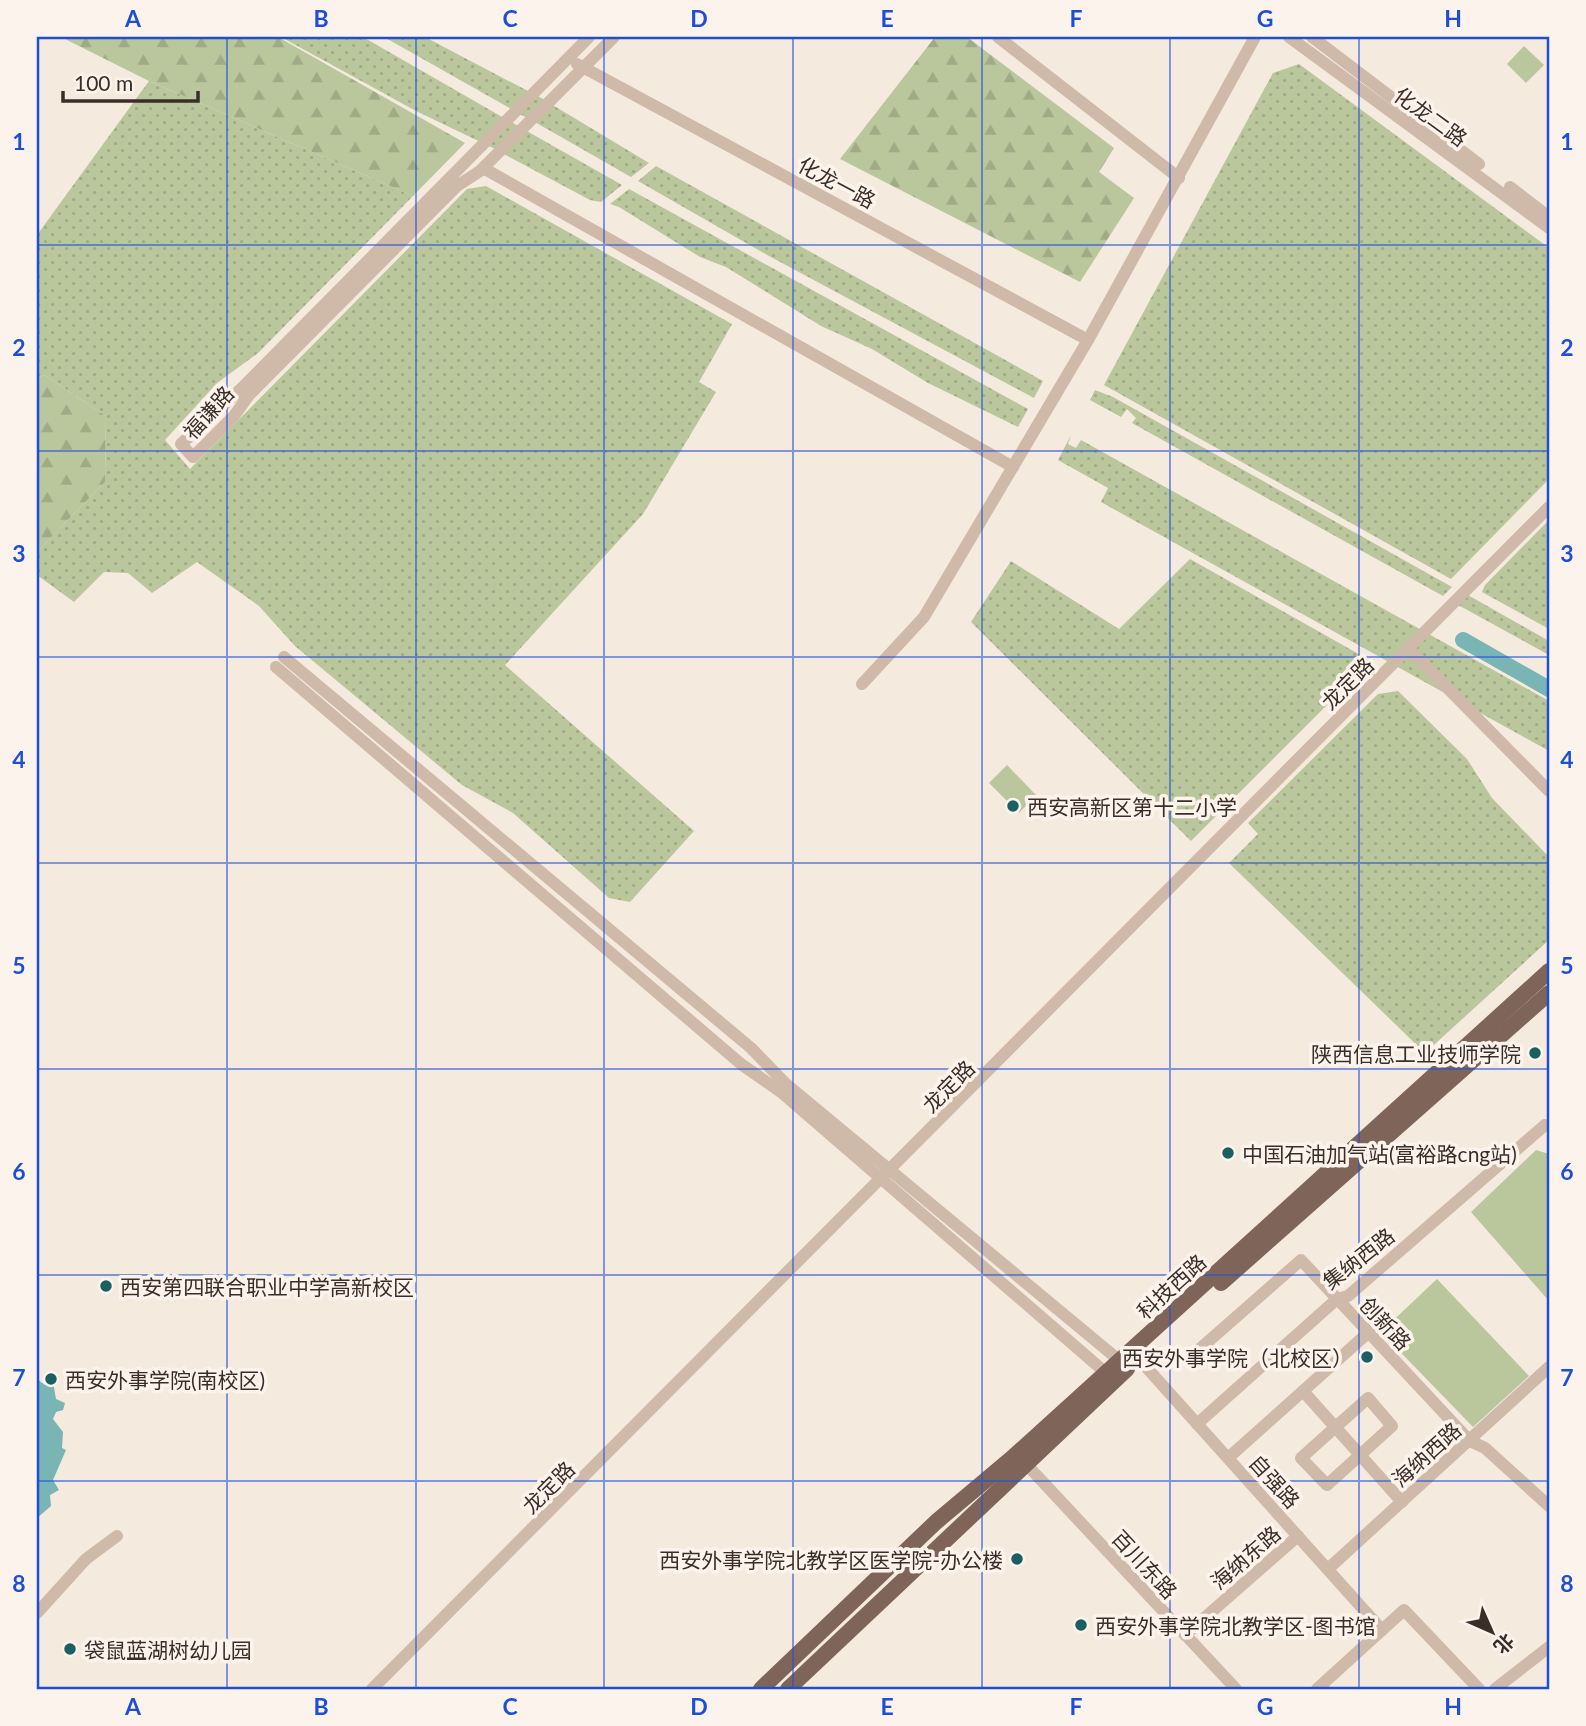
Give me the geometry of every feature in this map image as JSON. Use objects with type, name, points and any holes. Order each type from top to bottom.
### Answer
[{"type":"main road","name":"科技西路","points":[[767,1687],[779,1671],[936,1522],[1120,1361],[1549,971]]},
{"type":"main road","name":"科技西路","points":[[794,1687],[1138,1358],[1549,993]]},
{"type":"street","name":"福谦路","points":[[589,37],[301,329],[181,444],[193,457],[234,416],[249,396],[457,186],[483,168],[614,37]]},
{"type":"street","points":[[998,37],[1179,178]]},
{"type":"street","points":[[862,684],[924,617],[1088,340],[1255,37]]},
{"type":"street","name":"化龙二路","points":[[1289,37],[1549,228]]},
{"type":"street","name":"化龙二路","points":[[1312,37],[1549,217]]},
{"type":"street","name":"化龙一路","points":[[567,59],[1088,340]]},
{"type":"street","points":[[483,168],[1013,467]]},
{"type":"street","name":"龙定路","points":[[372,1689],[887,1175],[1549,507]]},
{"type":"street","points":[[1409,649],[1549,791]]},
{"type":"street","points":[[1106,1373],[887,1175],[785,1083],[751,1048],[280,662],[741,1064],[887,1175],[1120,1361]]},
{"type":"street","name":"集纳西路","points":[[1197,1424],[1337,1298],[1348,1296],[1545,1125]]},
{"type":"street","name":"创新路","points":[[1194,1354],[1301,1260],[1470,1441],[1485,1448],[1549,1506]]},
{"type":"street","points":[[1228,1458],[1369,1332]]},
{"type":"street","name":"自强路","points":[[1138,1358],[1382,1630]]},
{"type":"street","name":"海纳西路","points":[[1328,1569],[1549,1367]]},
{"type":"street","points":[[1303,1391],[1402,1502]]},
{"type":"street","points":[[1367,1398],[1392,1426],[1326,1485],[1301,1458],[1335,1427],[1367,1398]]},
{"type":"street","name":"百川东路","points":[[1027,1465],[1236,1689]]},
{"type":"street","points":[[37,1613],[86,1559],[117,1536]]},
{"type":"street","name":"海纳东路","points":[[1185,1635],[1298,1536]]},
{"type":"street","points":[[1317,1689],[1404,1610],[1479,1689]]},
{"type":"street","points":[[1495,1689],[1549,1647]]},
{"type":"street","points":[[779,1671],[794,1687]]},
{"type":"green space","points":[[61,37],[278,37],[465,143],[413,196],[149,81]]},
{"type":"green space","points":[[281,37],[363,37],[518,126],[495,149],[416,111]]},
{"type":"green space","points":[[384,37],[425,37],[545,100],[527,118]]},
{"type":"green space","points":[[935,37],[967,37],[1114,148],[1099,172],[1134,198],[1080,282],[840,159]]},
{"type":"green space","points":[[1524,46],[1544,65],[1526,83],[1507,64]]},
{"type":"green space","points":[[1299,64],[1549,248],[1549,479],[1451,579],[1104,385],[1273,73]]},
{"type":"green space","points":[[149,81],[413,196],[258,353],[217,383],[165,440],[190,469],[467,189],[486,186],[732,324],[699,382],[716,392],[643,514],[505,665],[694,831],[630,902],[609,898],[513,813],[462,785],[295,646],[259,606],[197,562],[152,593],[128,573],[104,572],[74,602],[37,575],[37,552],[105,482],[106,416],[44,375],[37,378],[37,235]]},
{"type":"green space","points":[[551,104],[649,163],[631,177],[533,121]]},
{"type":"green space","points":[[525,130],[622,185],[601,202],[590,200],[502,153]]},
{"type":"green space","points":[[656,166],[1043,381],[1034,398],[769,256],[638,181]]},
{"type":"green space","points":[[629,189],[1028,409],[1018,427],[928,383],[872,349],[821,326],[726,267],[700,257],[610,204]]},
{"type":"green space","points":[[44,375],[106,416],[105,482],[37,552],[37,378]]},
{"type":"green space","points":[[1095,390],[1113,397],[1452,587],[1443,596],[1132,423],[1136,418],[1127,409],[1121,417],[1090,400]]},
{"type":"green space","points":[[1071,435],[1068,444],[1076,448],[1081,440],[1549,701],[1549,751],[1101,502],[1108,488],[1058,460]]},
{"type":"green space","points":[[1549,520],[1549,629],[1482,592],[1485,585]]},
{"type":"green space","points":[[1190,559],[1371,661],[1191,841],[971,622],[1011,561],[1119,629]]},
{"type":"green space","points":[[1459,590],[1549,641],[1549,655],[1449,600]]},
{"type":"green space","points":[[1398,691],[1467,759],[1492,798],[1549,857],[1549,940],[1425,1053],[1229,863],[1258,834],[1248,823],[1378,694]]},
{"type":"green space","points":[[1007,765],[1036,795],[1019,813],[989,783]]},
{"type":"green space","points":[[1536,1150],[1549,1154],[1549,1301],[1471,1212]]},
{"type":"green space","points":[[1437,1279],[1529,1376],[1473,1427],[1381,1332]]},
{"type":"water","points":[[54,1375],[59,1377],[53,1382],[56,1399],[65,1403],[63,1410],[56,1412],[53,1419],[63,1432],[62,1448],[66,1450],[53,1480],[59,1490],[50,1495],[51,1506],[37,1518],[37,1379],[45,1385]]},
{"type":"waterway","points":[[1463,640],[1549,689]]},
{"type":"place","name":"西安高新区第十二小学","points":[[1013,806]]},
{"type":"place","name":"陕西信息工业技师学院","points":[[1535,1053]]},
{"type":"place","name":"中国石油加气站(富裕路cng站)","points":[[1228,1153]]},
{"type":"place","name":"西安第四联合职业中学高新校区","points":[[106,1286]]},
{"type":"place","name":"西安外事学院（北校区）","points":[[1367,1357]]},
{"type":"place","name":"西安外事学院(南校区)","points":[[51,1379]]},
{"type":"place","name":"西安外事学院北教学区医学院-办公楼","points":[[1017,1559]]},
{"type":"place","name":"西安外事学院北教学区-图书馆","points":[[1081,1625]]},
{"type":"place","name":"袋鼠蓝湖树幼儿园","points":[[70,1649]]}]
